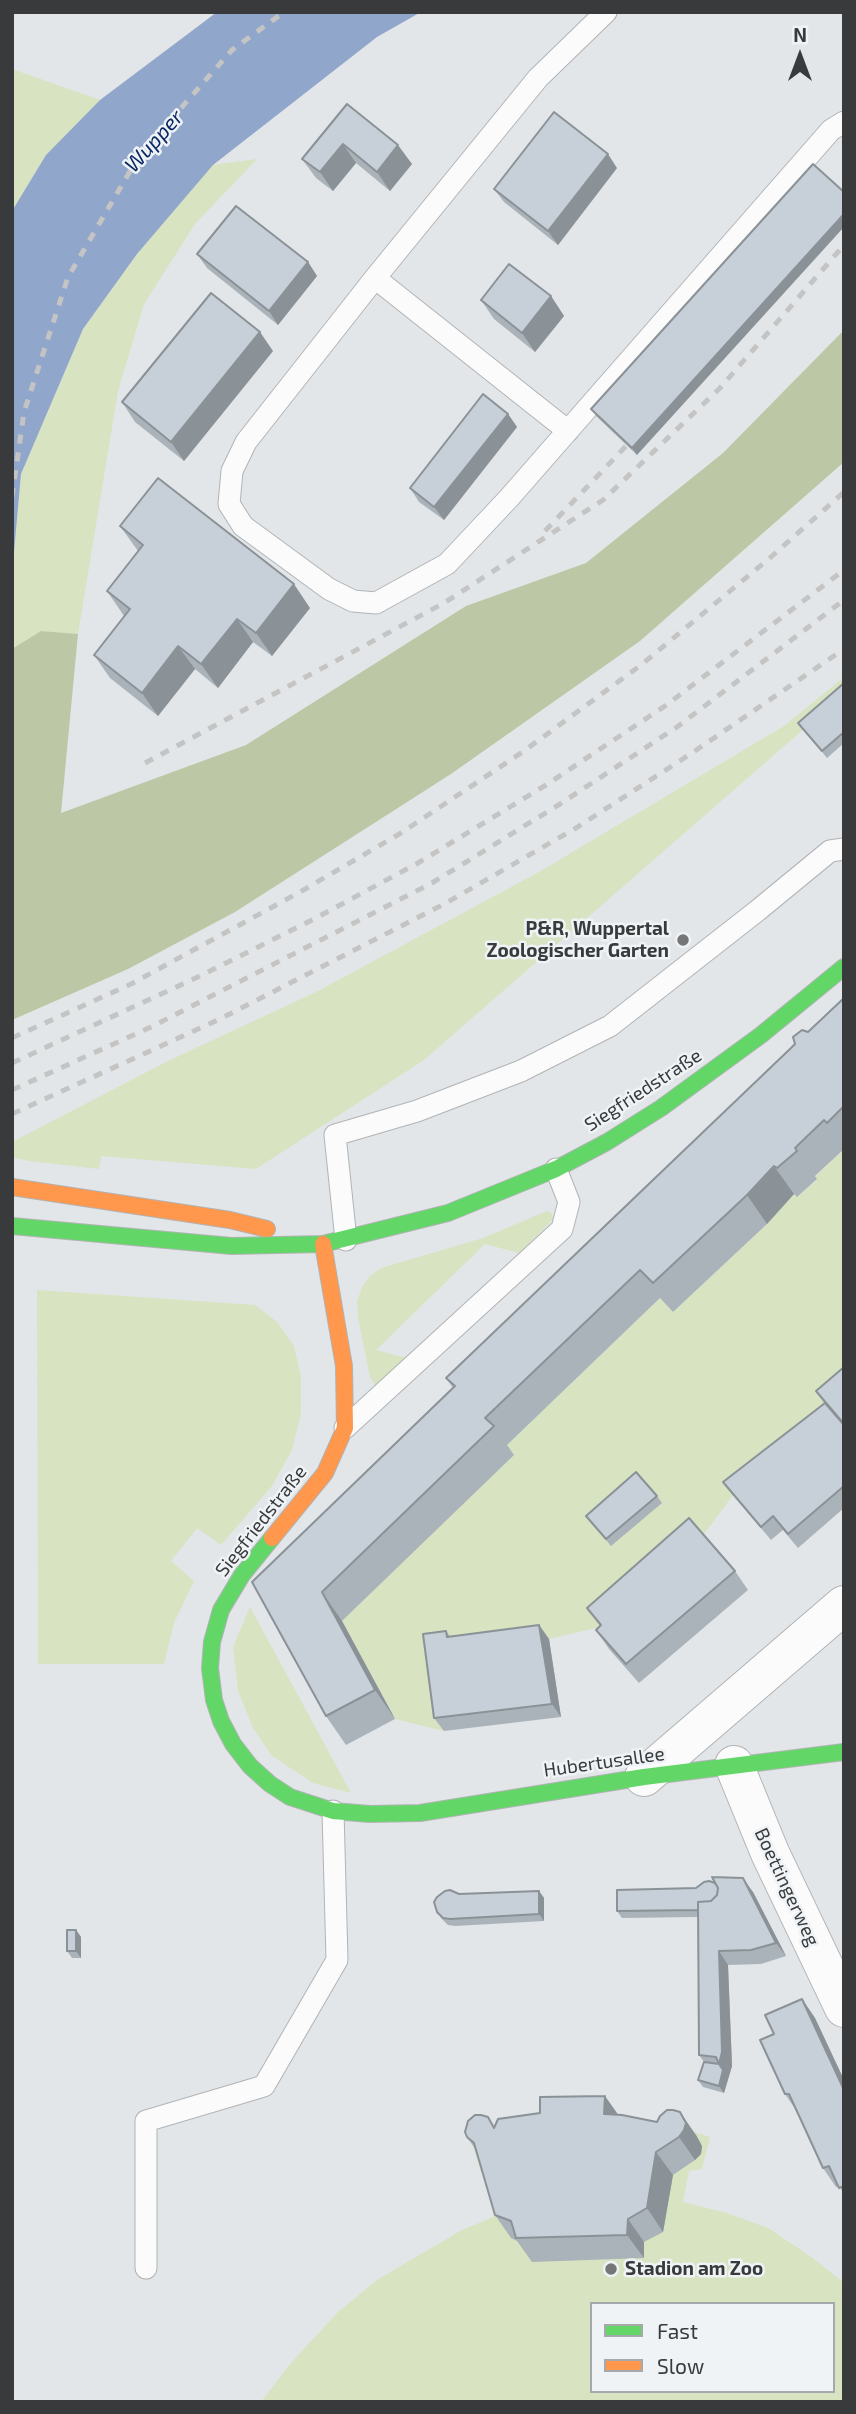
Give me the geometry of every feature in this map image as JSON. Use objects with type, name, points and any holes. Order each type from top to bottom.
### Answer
[{"type":"street","name":"Siegfriedstraße","points":[[18,1227],[232,1246],[323,1244],[449,1213],[556,1169],[607,1142],[661,1108],[761,1035],[844,967]]},
{"type":"street","name":"Siegfriedstraße","points":[[20,1189],[230,1220],[323,1244]]},
{"type":"street","name":"Siegfriedstraße","points":[[323,1244],[344,1366],[345,1428],[325,1473],[242,1575],[221,1611],[212,1642],[210,1668],[214,1700],[221,1721],[233,1744],[250,1766],[290,1797],[333,1811],[370,1814]]},
{"type":"street","points":[[644,1777],[844,1605]]},
{"type":"street","name":"Hubertusallee","points":[[370,1814],[420,1813],[644,1777],[844,1752]]},
{"type":"street","name":"Boettingerweg","points":[[734,1765],[770,1853],[844,2008]]},
{"type":"lane","points":[[606,12],[538,78],[374,278],[246,442],[232,471],[229,504],[243,526],[329,589],[353,601],[376,603],[447,564],[509,498],[831,130],[844,122]]},
{"type":"lane","points":[[374,278],[568,431]]},
{"type":"lane","points":[[346,1240],[335,1135],[417,1111],[521,1071],[610,1026],[830,852],[844,849]]},
{"type":"lane","points":[[345,1428],[562,1229],[569,1202],[556,1169]]},
{"type":"lane","points":[[146,2268],[146,2121],[264,2086],[337,1960],[333,1811]]},
{"type":"green space","points":[[12,69],[100,100],[46,155],[12,211]]},
{"type":"green space","points":[[257,159],[195,224],[144,304],[118,391],[78,634],[41,631],[12,649],[12,575],[21,474],[83,329],[137,254],[212,165]]},
{"type":"green space","points":[[844,330],[844,462],[640,641],[451,774],[235,912],[128,969],[12,1020],[12,649],[41,631],[78,634],[61,813],[246,745],[466,606],[586,563],[723,453]]},
{"type":"green space","points":[[844,677],[844,694],[424,1060],[256,1169],[101,1156],[99,1169],[12,1157],[12,1142],[168,1061],[318,991],[539,872],[784,726]]},
{"type":"green space","points":[[844,1149],[844,1397],[733,1495],[702,1537],[600,1627],[549,1639],[444,1731],[395,1719],[342,1621],[513,1455],[505,1447],[660,1298],[673,1312],[767,1224],[794,1194],[797,1197],[817,1180],[815,1177]]},
{"type":"green space","points":[[547,1211],[552,1213],[553,1218],[549,1224],[519,1253],[485,1244],[376,1350],[410,1359],[380,1388],[375,1385],[370,1377],[357,1302],[362,1287],[370,1276],[381,1268],[483,1238]]},
{"type":"green space","points":[[37,1290],[255,1305],[277,1322],[294,1346],[301,1377],[301,1413],[292,1450],[272,1486],[221,1545],[197,1528],[171,1561],[194,1581],[174,1623],[164,1664],[38,1664]]},
{"type":"green space","points":[[250,1607],[351,1793],[313,1783],[272,1756],[253,1728],[238,1691],[233,1647]]},
{"type":"green space","name":"Stadion am Zoo","points":[[675,2126],[710,2137],[702,2169],[689,2171],[683,2202],[727,2213],[768,2228],[844,2283],[844,2402],[261,2402],[290,2364],[337,2313],[377,2280],[460,2231],[502,2213],[494,2177],[481,2172],[471,2141]]},
{"type":"water","name":"Wupper","points":[[217,12],[421,12],[377,37],[213,165],[137,254],[83,329],[21,474],[12,575],[12,211],[46,155],[100,100]]},
{"type":"building","points":[[347,104],[398,145],[377,172],[343,144],[320,172],[302,159]]},
{"type":"building","points":[[554,112],[608,154],[548,231],[494,189]]},
{"type":"building","points":[[813,164],[844,192],[844,214],[632,448],[591,409]]},
{"type":"building","points":[[236,206],[308,262],[269,311],[197,254]]},
{"type":"building","points":[[509,264],[551,296],[522,333],[481,300]]},
{"type":"building","points":[[211,293],[260,332],[171,442],[122,402]]},
{"type":"building","points":[[483,394],[508,414],[434,507],[410,488]]},
{"type":"building","points":[[158,478],[294,584],[256,633],[237,619],[201,664],[178,646],[142,693],[94,655],[130,609],[107,591],[143,545],[120,526]]},
{"type":"building","points":[[844,683],[844,732],[822,751],[798,723]]},
{"type":"building","points":[[844,998],[844,1106],[827,1123],[824,1120],[795,1148],[797,1151],[777,1168],[774,1166],[653,1283],[640,1270],[485,1418],[494,1426],[322,1592],[375,1690],[326,1716],[252,1582],[455,1386],[446,1378],[791,1048],[795,1044],[793,1037],[802,1030],[808,1032]]},
{"type":"building","points":[[844,1367],[844,1424],[816,1391]]},
{"type":"building","points":[[825,1403],[844,1425],[844,1486],[788,1534],[773,1516],[761,1527],[723,1482]]},
{"type":"building","points":[[636,1472],[657,1496],[606,1539],[586,1516]]},
{"type":"building","points":[[689,1518],[735,1571],[626,1664],[596,1630],[601,1625],[587,1608]]},
{"type":"building","points":[[539,1625],[552,1704],[434,1718],[423,1634],[446,1631],[447,1637]]},
{"type":"building","points":[[712,1877],[743,1878],[776,1943],[751,1950],[719,1951],[722,2052],[719,2064],[716,2057],[699,2055],[698,1902],[711,1901],[717,1895],[718,1888]]},
{"type":"building","points":[[709,1881],[715,1883],[718,1888],[717,1895],[711,1901],[698,1902],[698,1910],[617,1911],[617,1890],[696,1888]]},
{"type":"building","points":[[445,1891],[459,1894],[539,1891],[539,1914],[443,1918],[437,1912],[434,1902]]},
{"type":"building","points":[[67,1930],[76,1930],[76,1951],[67,1951]]},
{"type":"building","points":[[802,1999],[844,2090],[844,2186],[839,2188],[829,2166],[823,2168],[789,2094],[785,2094],[760,2040],[774,2034],[765,2015]]},
{"type":"building","points":[[704,2062],[719,2064],[723,2070],[719,2086],[698,2080]]},
{"type":"building","points":[[605,2096],[604,2114],[657,2122],[667,2110],[673,2110],[680,2112],[686,2123],[679,2137],[656,2152],[647,2208],[628,2219],[627,2235],[516,2238],[511,2221],[495,2215],[474,2143],[465,2132],[468,2121],[475,2115],[481,2115],[488,2117],[494,2128],[498,2119],[540,2113],[540,2097]]},
{"type":"railway","points":[[12,497],[24,412],[68,277],[139,156],[232,50],[284,12]]},
{"type":"railway","points":[[145,763],[444,603],[603,500],[720,388],[844,245]]},
{"type":"railway","points":[[545,531],[628,444]]},
{"type":"railway","points":[[12,1038],[131,984],[300,892],[401,833],[524,751],[641,665],[771,557],[844,492]]},
{"type":"railway","points":[[12,1063],[200,976],[418,863],[546,785],[665,706],[844,570]]},
{"type":"railway","points":[[12,1090],[151,1027],[432,883],[560,804],[677,727],[844,600]]},
{"type":"railway","points":[[12,1114],[220,1019],[446,903],[576,828],[844,649]]},
{"type":"traffic: fast","points":[[12,1226],[232,1246],[323,1244],[448,1213],[556,1169],[607,1142],[661,1108],[761,1035],[844,967]]},
{"type":"traffic: fast","points":[[272,1538],[242,1575],[221,1610],[212,1642],[210,1668],[214,1700],[233,1744],[250,1766],[290,1797],[333,1811],[370,1814],[420,1813],[644,1777],[844,1752]]},
{"type":"traffic: slow","points":[[12,1187],[230,1220],[267,1229]]},
{"type":"traffic: slow","points":[[272,1538],[325,1473],[345,1428],[344,1366],[323,1244]]},
{"type":"place","name":"P&R, Wuppertal Zoologischer Garten","points":[[683,940]]},
{"type":"place","name":"Stadion am Zoo","points":[[611,2269]]}]
